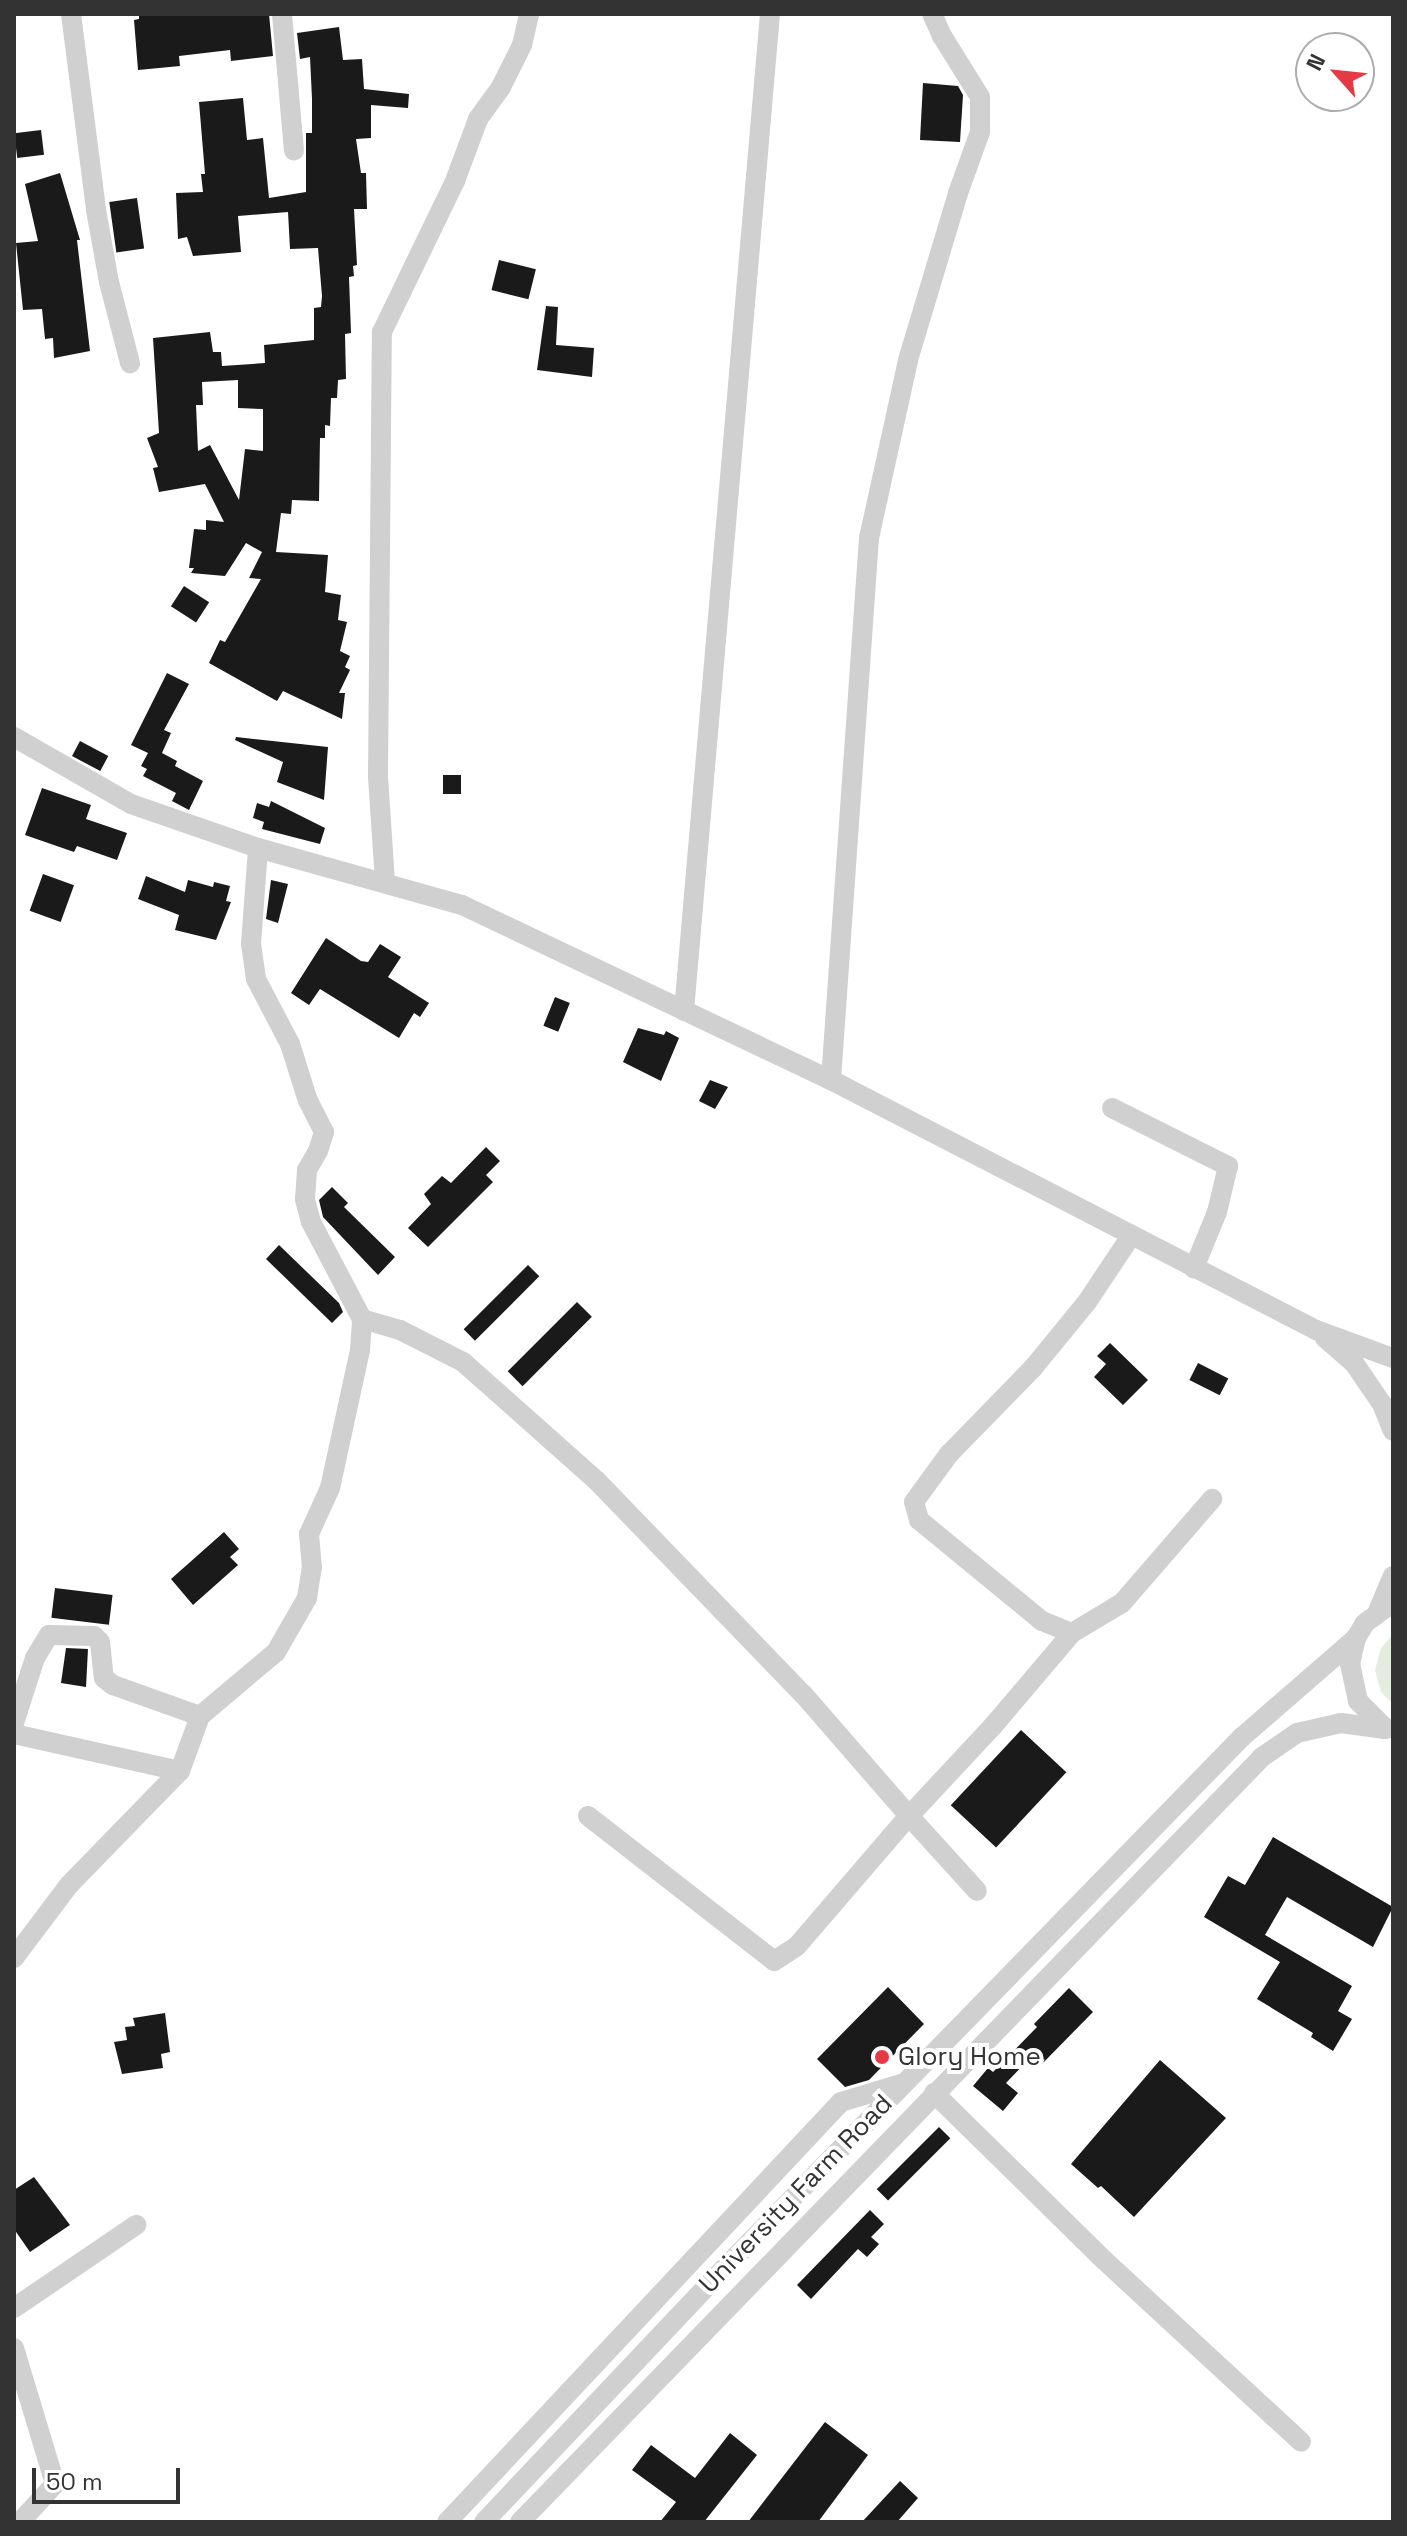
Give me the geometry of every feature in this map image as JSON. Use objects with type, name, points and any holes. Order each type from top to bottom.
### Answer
[{"type":"street","points":[[71,14],[96,210],[109,282],[130,363]]},
{"type":"street","points":[[282,14],[294,150]]},
{"type":"street","points":[[385,882],[378,776],[382,332],[455,181],[478,119],[501,87],[522,45],[529,14]]},
{"type":"street","points":[[684,1011],[770,14]]},
{"type":"street","points":[[831,1080],[869,538],[908,360],[958,193],[980,132],[980,97],[932,14]]},
{"type":"street","points":[[14,737],[131,804],[258,848],[462,905],[831,1080],[1316,1330],[1393,1358]]},
{"type":"street","points":[[14,1958],[69,1885],[180,1771],[200,1716],[276,1652],[307,1598],[312,1568],[309,1534],[330,1488],[360,1350],[362,1319],[311,1222],[305,1199],[307,1170],[324,1132],[308,1101],[290,1044],[256,979],[251,944],[258,848]]},
{"type":"street","points":[[1112,1108],[1228,1166],[1217,1212],[1194,1268]]},
{"type":"street","points":[[1072,1633],[1042,1621],[919,1520],[914,1502],[949,1454],[1033,1368],[1087,1302],[1131,1236]]},
{"type":"street","points":[[362,1319],[400,1330],[463,1362],[596,1480],[803,1694],[977,1891]]},
{"type":"street","points":[[1316,1330],[1354,1363],[1382,1404],[1393,1431]]},
{"type":"street","points":[[588,1816],[774,1961],[797,1946],[1072,1633],[1122,1603],[1212,1499]]},
{"type":"street","name":"University Farm Road","points":[[484,2522],[905,2082],[1242,1737],[1356,1638],[1386,1607],[1393,1576]]},
{"type":"street","points":[[14,1723],[35,1658],[49,1635],[94,1636],[100,1642],[104,1678],[113,1685],[200,1716]]},
{"type":"street","points":[[1356,1638],[1350,1664],[1353,1689],[1366,1712],[1389,1730]]},
{"type":"street","name":"University Farm Road","points":[[520,2522],[1262,1757],[1297,1733],[1341,1723],[1389,1730]]},
{"type":"street","points":[[14,1734],[180,1771]]},
{"type":"street","points":[[447,2522],[841,2102],[905,2082]]},
{"type":"street","points":[[934,2093],[1104,2260],[1301,2442]]},
{"type":"street","points":[[14,2308],[136,2225]]},
{"type":"street","points":[[14,2348],[55,2484],[20,2522]]},
{"type":"shaded area","points":[[1393,1634],[1393,1704],[1381,1692],[1375,1670],[1381,1648]]},
{"type":"building","points":[[139,14],[269,14],[273,56],[231,61],[230,50],[179,56],[180,66],[138,70],[134,20],[139,19]]},
{"type":"building","points":[[339,27],[343,60],[362,59],[364,89],[409,94],[408,108],[371,105],[371,138],[356,139],[361,173],[366,173],[367,209],[354,209],[357,265],[353,266],[354,276],[349,277],[351,333],[345,334],[346,379],[338,380],[337,398],[331,398],[330,426],[325,425],[325,438],[320,438],[319,501],[292,500],[291,514],[281,513],[276,552],[328,555],[325,592],[341,595],[338,620],[347,622],[340,651],[350,656],[345,667],[350,670],[339,693],[345,693],[342,719],[283,691],[277,701],[209,663],[220,640],[225,642],[261,579],[249,578],[262,552],[246,543],[225,576],[191,573],[194,568],[189,568],[194,529],[206,530],[206,520],[224,522],[205,484],[159,492],[153,468],[158,467],[147,438],[159,433],[153,338],[210,332],[213,352],[221,352],[222,366],[265,363],[264,345],[314,340],[314,308],[321,307],[322,296],[318,248],[290,249],[288,212],[238,216],[241,252],[193,256],[187,237],[178,239],[176,193],[203,192],[201,174],[205,174],[199,102],[243,98],[247,140],[263,138],[269,198],[306,192],[306,133],[312,133],[310,57],[300,59],[297,33]],"holes":[[[238,380],[238,408],[263,409],[263,451],[245,449],[239,500],[210,445],[198,451],[196,405],[203,405],[202,382]]]},
{"type":"building","points":[[923,83],[958,86],[963,95],[960,142],[920,140]]},
{"type":"building","points":[[41,130],[44,155],[17,158],[14,133]]},
{"type":"building","points":[[60,173],[80,240],[77,240],[90,351],[54,358],[53,338],[45,339],[42,309],[23,310],[16,243],[38,241],[25,184]]},
{"type":"building","points":[[137,198],[144,249],[116,252],[109,202]]},
{"type":"building","points":[[499,260],[536,269],[528,299],[492,290]]},
{"type":"building","points":[[546,306],[558,307],[556,345],[594,348],[592,377],[537,370]]},
{"type":"building","points":[[184,586],[209,602],[196,622],[171,606]]},
{"type":"building","points":[[167,673],[189,684],[164,730],[171,733],[162,753],[177,761],[175,766],[203,781],[189,810],[172,801],[176,793],[143,776],[147,769],[141,766],[148,753],[131,745]]},
{"type":"building","points":[[236,737],[328,747],[324,800],[277,782],[283,762],[235,740]]},
{"type":"building","points":[[80,741],[108,756],[100,771],[72,756]]},
{"type":"building","points":[[443,775],[461,775],[461,794],[443,794]]},
{"type":"building","points":[[42,788],[91,805],[86,819],[127,833],[117,860],[77,846],[74,852],[25,835]]},
{"type":"building","points":[[271,801],[325,828],[320,844],[262,829],[264,822],[253,818],[257,803],[269,807]]},
{"type":"building","points":[[43,874],[74,885],[61,922],[30,911]]},
{"type":"building","points":[[146,876],[185,892],[188,880],[213,887],[214,882],[230,886],[226,901],[231,902],[216,940],[175,930],[179,915],[138,899]]},
{"type":"building","points":[[271,880],[288,884],[278,923],[266,919]]},
{"type":"building","points":[[326,938],[361,961],[368,962],[380,944],[401,957],[388,977],[429,1003],[420,1017],[414,1013],[399,1038],[320,989],[309,1005],[291,993]]},
{"type":"building","points":[[555,997],[570,1003],[558,1032],[543,1026]]},
{"type":"building","points":[[638,1028],[664,1035],[666,1031],[679,1038],[661,1081],[623,1062]]},
{"type":"building","points":[[710,1080],[728,1087],[715,1109],[699,1101]]},
{"type":"building","points":[[486,1147],[500,1161],[486,1175],[493,1182],[428,1247],[408,1228],[431,1204],[424,1194],[442,1176],[451,1183]]},
{"type":"building","points":[[332,1187],[348,1203],[344,1207],[395,1257],[378,1275],[323,1217],[319,1200]]},
{"type":"building","points":[[279,1245],[339,1303],[343,1312],[332,1323],[266,1259]]},
{"type":"building","points":[[528,1265],[539,1276],[475,1341],[464,1329]]},
{"type":"building","points":[[577,1302],[592,1317],[523,1386],[508,1371]]},
{"type":"building","points":[[1110,1343],[1148,1380],[1123,1405],[1094,1377],[1106,1364],[1097,1356]]},
{"type":"building","points":[[1198,1363],[1228,1378],[1220,1395],[1189,1380]]},
{"type":"building","points":[[224,1532],[239,1549],[230,1557],[238,1565],[193,1605],[171,1579]]},
{"type":"building","points":[[55,1588],[113,1595],[109,1625],[51,1618]]},
{"type":"building","points":[[66,1648],[88,1649],[86,1687],[61,1683]]},
{"type":"building","points":[[1021,1730],[1066,1772],[996,1848],[951,1805]]},
{"type":"building","points":[[1273,1837],[1393,1907],[1373,1947],[1287,1897],[1265,1935],[1352,1986],[1338,2011],[1352,2019],[1333,2051],[1311,2037],[1313,2033],[1257,1999],[1280,1962],[1204,1917],[1228,1876],[1245,1885]]},
{"type":"building","points":[[888,1987],[924,2024],[869,2080],[845,2087],[817,2059]]},
{"type":"building","points":[[1069,1988],[1093,2012],[1039,2067],[1030,2058],[1006,2083],[1018,2093],[1003,2111],[973,2086],[988,2068],[993,2072],[1037,2027],[1034,2024]]},
{"type":"building","points":[[165,2013],[170,2052],[161,2054],[163,2068],[122,2074],[114,2042],[127,2040],[125,2027],[135,2026],[133,2018]]},
{"type":"building","points":[[1160,2060],[1226,2118],[1134,2217],[1101,2186],[1098,2188],[1071,2164]]},
{"type":"building","points":[[939,2127],[950,2138],[888,2201],[877,2189]]},
{"type":"building","points":[[34,2177],[70,2225],[30,2252],[14,2229],[14,2190]]},
{"type":"building","points":[[870,2210],[884,2224],[871,2237],[879,2244],[867,2257],[858,2249],[811,2299],[797,2285]]},
{"type":"building","points":[[825,2422],[868,2455],[818,2522],[748,2522]]},
{"type":"building","points":[[730,2433],[757,2455],[704,2522],[660,2522],[676,2502],[632,2470],[651,2445],[695,2478]]},
{"type":"building","points":[[900,2481],[918,2498],[897,2522],[862,2522]]},
{"type":"place","name":"Glory Home","points":[[882,2057]]}]
